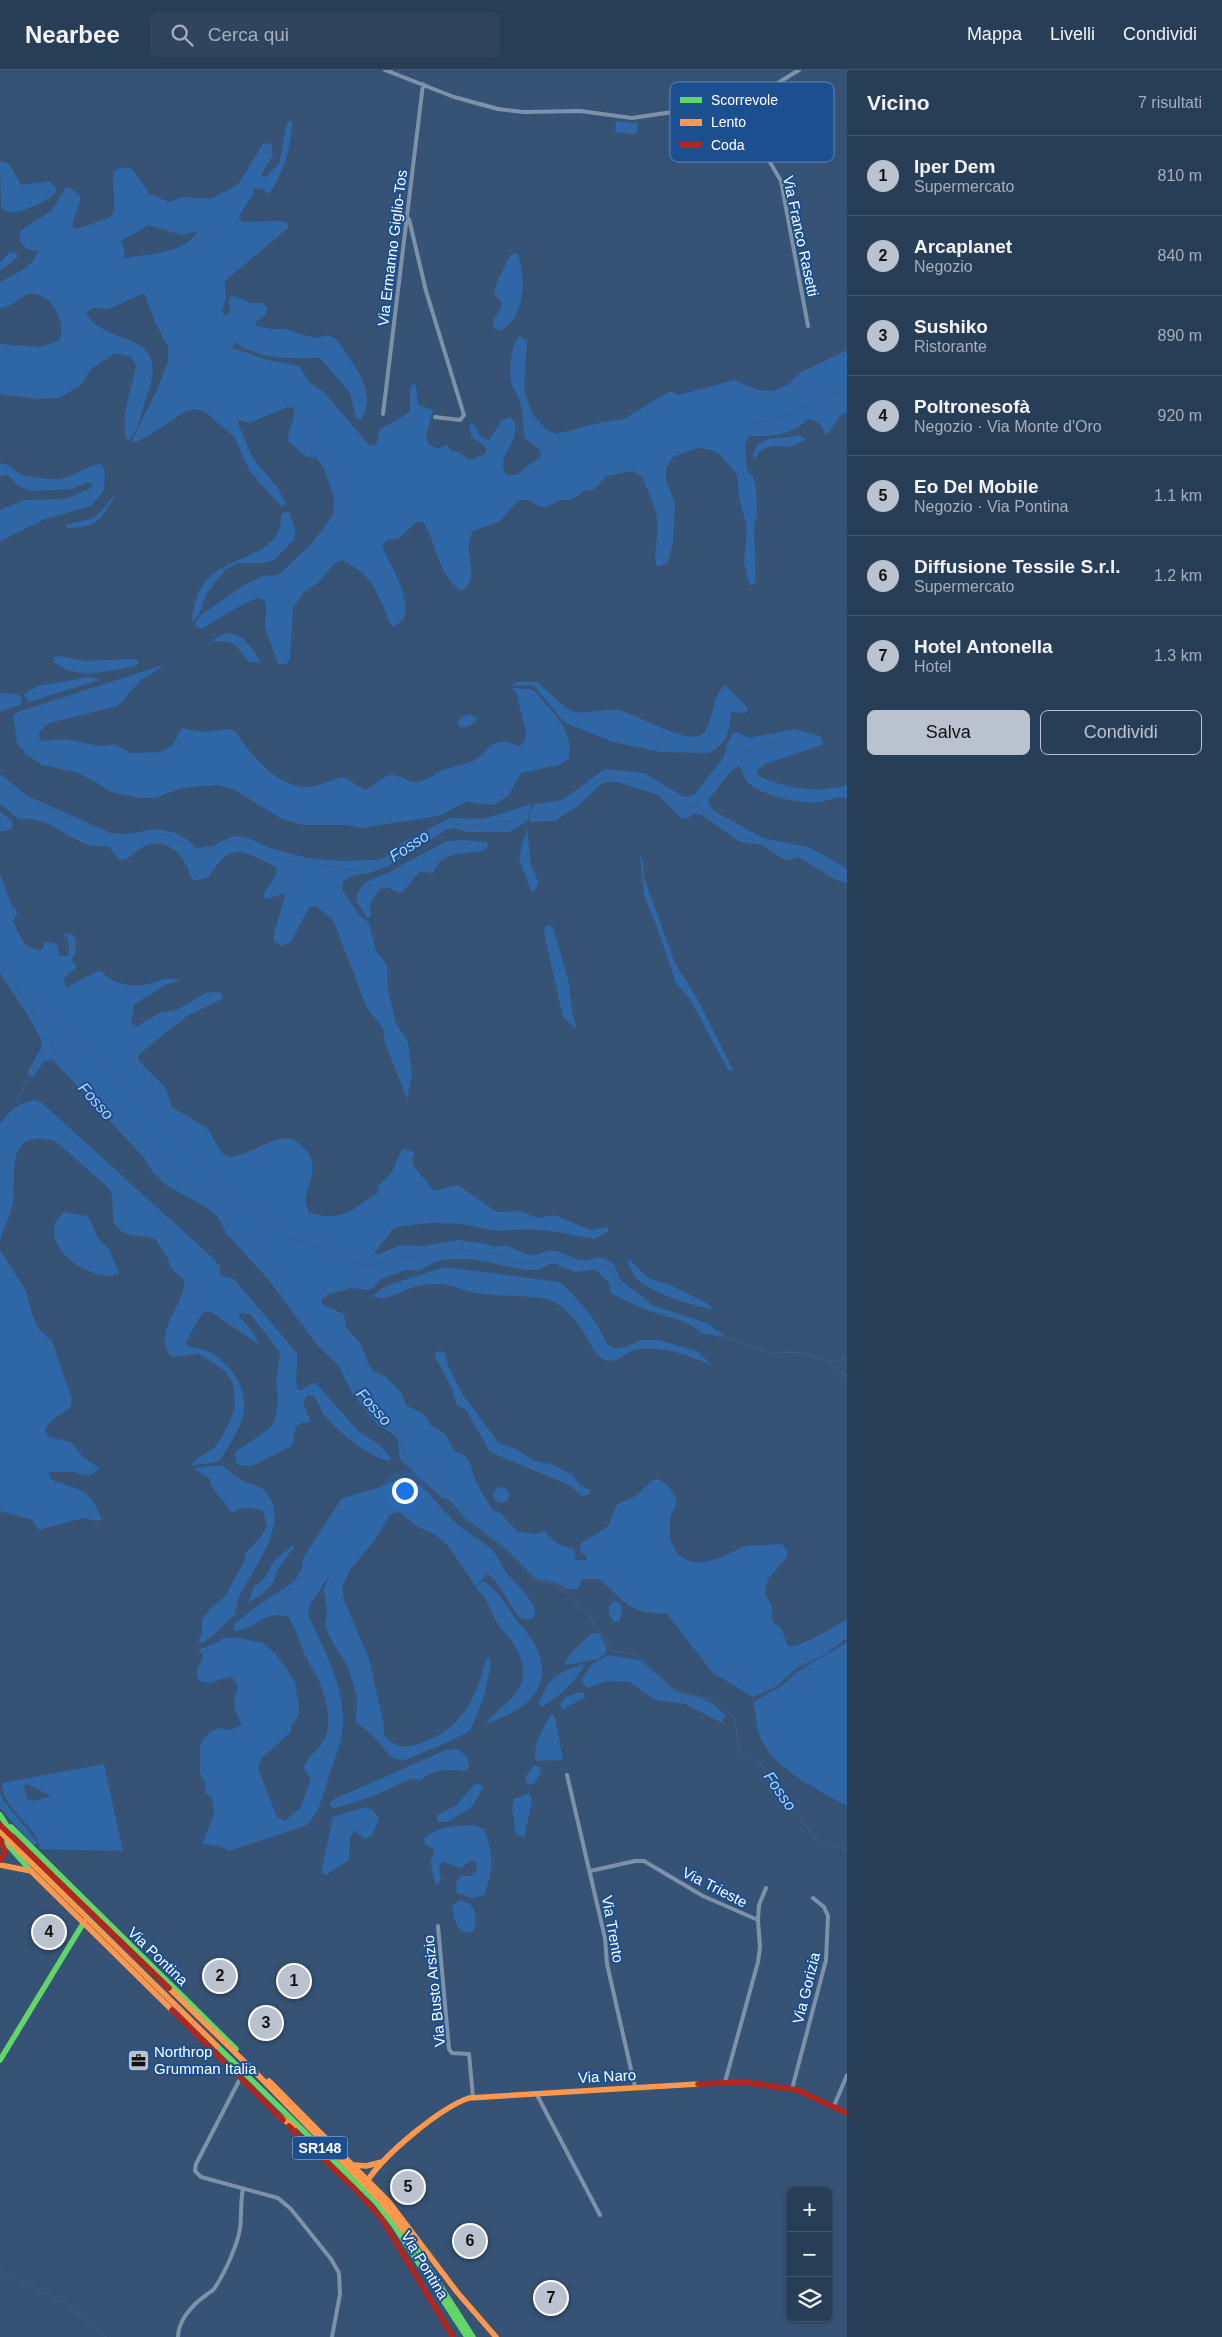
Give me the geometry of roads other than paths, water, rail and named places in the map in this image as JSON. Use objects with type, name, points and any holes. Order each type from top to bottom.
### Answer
[{"type":"main road","points":[[1,1816],[18,1843]]},
{"type":"main road","name":"Via Pontina","points":[[1,1816],[123,1939],[354,2165],[403,2219],[456,2292],[496,2337]]},
{"type":"main road","name":"Via Pontina","points":[[0,1825],[256,2073],[381,2201],[412,2241],[473,2337]]},
{"type":"main road","name":"Via Pontina","points":[[0,1833],[31,1871],[355,2189],[378,2214],[395,2238],[452,2337]]},
{"type":"main road","name":"Via Pontina","points":[[0,1833],[312,2140]]},
{"type":"main road","points":[[0,1839],[5,1852],[0,1860]]},
{"type":"main road","points":[[0,1865],[31,1871]]},
{"type":"main road","points":[[0,2060],[84,1922]]},
{"type":"main road","name":"Via Naro","points":[[368,2180],[372,2172],[384,2161],[448,2109],[473,2097],[725,2082],[756,2082],[792,2089],[847,2113]]},
{"type":"main road","points":[[280,2117],[312,2140]]},
{"type":"main road","name":"SR148","points":[[312,2140],[355,2181],[387,2216],[467,2337]]},
{"type":"main road","name":"Via Naro","points":[[354,2165],[366,2166],[384,2161]]},
{"type":"street","points":[[385,70],[460,99],[506,111],[580,111],[632,118],[670,112]]},
{"type":"street","points":[[782,82],[799,70]]},
{"type":"street","name":"Via Ermanno Giglio-Tos","points":[[382,414],[408,217],[423,84]]},
{"type":"street","name":"Via Franco Rasetti","points":[[770,162],[780,181],[808,326]]},
{"type":"street","points":[[408,217],[426,292],[464,415],[460,420],[435,417]]},
{"type":"street","name":"Via Trento","points":[[567,1775],[605,1938],[607,1964],[635,2087]]},
{"type":"street","name":"Via Trieste","points":[[590,1871],[635,1861],[644,1861],[698,1894],[758,1920],[758,1960],[725,2082]]},
{"type":"street","points":[[758,1920],[758,1905],[766,1888]]},
{"type":"street","name":"Via Gorizia","points":[[792,2089],[826,1960],[828,1916],[823,1906],[813,1898]]},
{"type":"street","name":"Via Busto Arsizio","points":[[438,1926],[449,2049],[452,2053],[469,2054],[473,2097]]},
{"type":"street","points":[[834,2106],[847,2075]]},
{"type":"street","points":[[241,2077],[195,2169],[201,2177],[286,2202],[336,2266],[340,2279],[340,2290],[332,2337]]},
{"type":"street","points":[[536,2093],[600,2215]]},
{"type":"street","points":[[178,2337],[180,2326],[188,2313],[214,2289],[239,2234],[240,2203],[243,2189]]},
{"type":"waterway","points":[[753,423],[776,420],[847,388]]},
{"type":"waterway","points":[[696,807],[727,763],[736,757],[766,743],[785,740],[814,740]]},
{"type":"waterway","name":"Fosso","points":[[0,782],[46,808],[125,840],[166,834],[203,852],[237,839],[287,861],[309,862],[355,871],[362,869],[365,864],[371,864],[374,867],[390,858],[418,837],[453,822],[463,828],[497,821],[512,822],[530,816],[551,815],[574,802],[593,784],[606,776],[651,784],[663,792],[681,813],[696,807]]},
{"type":"waterway","points":[[697,807],[730,826],[742,836],[768,843],[775,849],[788,853],[802,849],[822,866],[834,873],[847,877]]},
{"type":"waterway","name":"Fosso","points":[[0,963],[49,1038],[57,1057],[107,1115],[138,1142],[173,1180],[216,1206],[239,1239],[252,1249],[267,1268],[283,1295],[322,1348],[342,1361],[347,1367],[351,1382],[360,1395],[385,1424],[396,1430],[407,1457],[442,1490],[448,1504],[471,1526],[487,1535],[510,1554],[533,1580],[554,1584],[571,1596],[588,1615],[613,1651],[637,1655],[674,1690],[713,1700],[734,1717],[740,1752],[761,1764],[769,1781],[780,1791],[816,1839],[847,1850]]},
{"type":"waterway","points":[[38,1022],[84,1049],[187,1144],[244,1200],[288,1237],[365,1266],[405,1257],[426,1255],[437,1247],[498,1254],[515,1262],[538,1262],[551,1256],[559,1256],[576,1262],[593,1262],[607,1265],[612,1269],[620,1287],[629,1294],[667,1314],[694,1321],[704,1333],[731,1339],[771,1354],[789,1352],[807,1354],[824,1360],[847,1376]]},
{"type":"waterway","points":[[17,1101],[48,1040]]},
{"type":"waterway","points":[[828,1362],[847,1359]]},
{"type":"waterway","points":[[432,2251],[437,2258]]},
{"type":"waterway","points":[[438,2260],[441,2264]]},
{"type":"waterway","points":[[0,2271],[70,2306],[106,2337]]},
{"type":"place","name":"Poltronesofà","points":[[49,1932]]},
{"type":"place","name":"Arcaplanet","points":[[220,1976]]},
{"type":"place","name":"Iper Dem","points":[[294,1981]]},
{"type":"place","name":"Sushiko","points":[[266,2023]]},
{"type":"place","name":"Northrop Grumman Italia","points":[[138,2060]]},
{"type":"place","name":"Eo Del Mobile","points":[[408,2187]]},
{"type":"place","name":"Diffusione Tessile S.r.l.","points":[[470,2241]]},
{"type":"place","name":"Hotel Antonella","points":[[551,2298]]}]
